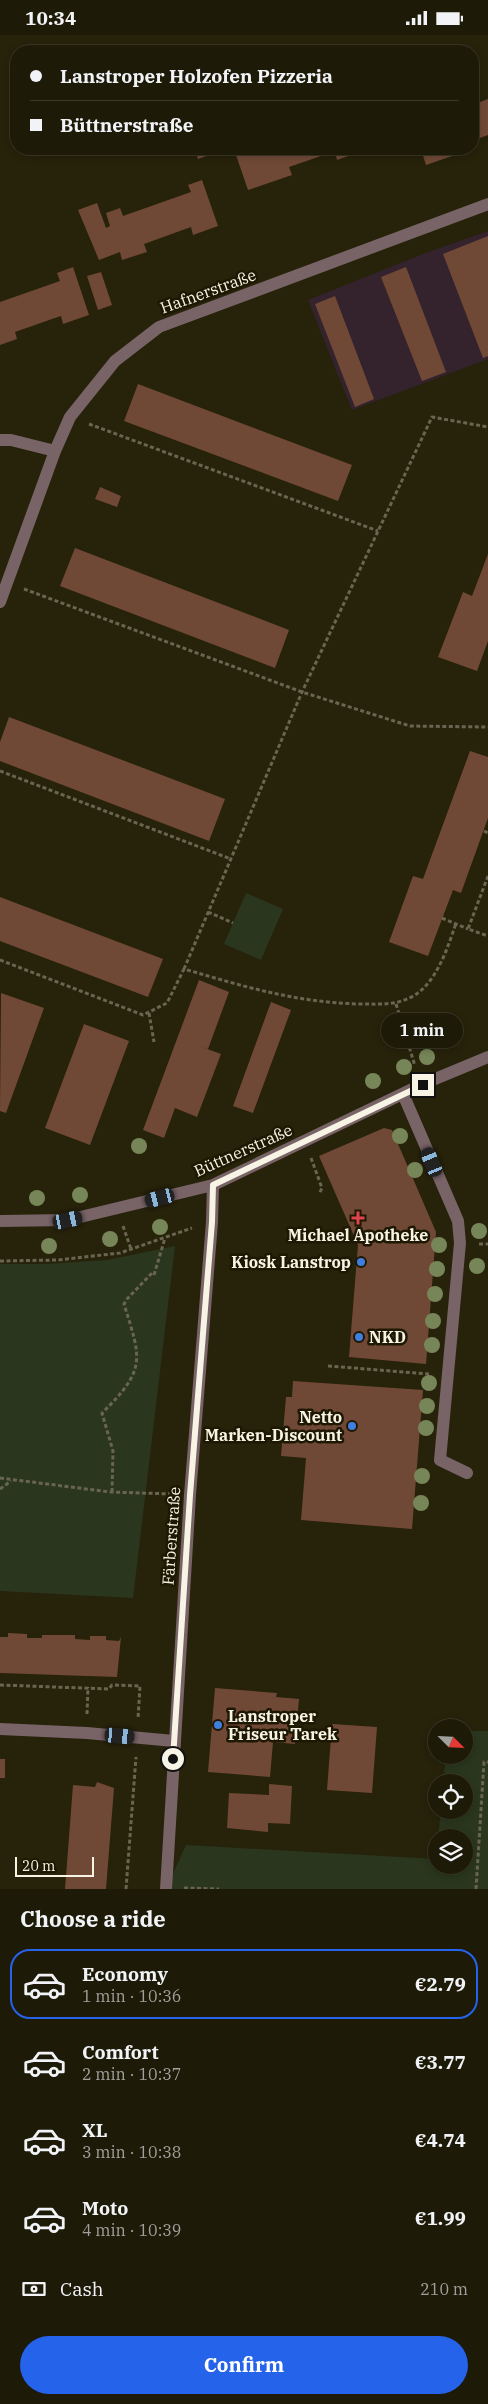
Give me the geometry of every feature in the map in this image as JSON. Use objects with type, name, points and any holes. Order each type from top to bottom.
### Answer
[{"type":"street","name":"Hafnerstraße","points":[[0,601],[55,451],[70,417],[115,361],[159,327],[488,204]]},
{"type":"street","points":[[0,440],[55,451]]},
{"type":"street","name":"Büttnerstraße","points":[[0,1221],[68,1220],[213,1185],[423,1085],[488,1057]]},
{"type":"street","points":[[403,1095],[458,1221],[460,1243],[440,1460],[467,1473]]},
{"type":"street","name":"Färberstraße","points":[[166,1888],[190,1495],[212,1222],[213,1185]]},
{"type":"street","points":[[0,1729],[87,1733],[174,1741]]},
{"type":"path","points":[[70,417],[378,531]]},
{"type":"path","points":[[0,960],[143,1015],[167,1003],[184,969],[302,692],[432,417],[488,427]]},
{"type":"path","points":[[7,582],[302,692],[410,726],[488,727]]},
{"type":"path","points":[[0,771],[231,859]]},
{"type":"path","points":[[484,831],[488,833]]},
{"type":"path","points":[[468,929],[488,876]]},
{"type":"path","points":[[208,912],[233,923]]},
{"type":"path","points":[[442,918],[488,937]]},
{"type":"path","points":[[184,969],[270,995],[324,1003],[396,1004],[417,994],[441,965],[456,923]]},
{"type":"path","points":[[396,1004],[410,1051],[423,1085]]},
{"type":"path","points":[[148,1013],[154,1041]]},
{"type":"path","points":[[305,1141],[322,1188],[319,1195]]},
{"type":"path","points":[[118,1209],[131,1249]]},
{"type":"path","points":[[0,1261],[58,1260],[120,1253],[212,1222]]},
{"type":"path","points":[[112,1492],[113,1451],[102,1413],[124,1390],[138,1360],[137,1343],[124,1304],[126,1299],[154,1274],[165,1237]]},
{"type":"path","points":[[328,1366],[447,1376]]},
{"type":"path","points":[[0,1478],[112,1492],[190,1495]]},
{"type":"path","points":[[0,1489],[12,1481]]},
{"type":"path","points":[[0,1685],[109,1689],[112,1685],[140,1686],[126,1889]]},
{"type":"path","points":[[87,1733],[88,1687]]},
{"type":"path","points":[[476,1889],[484,1762],[488,1762]]},
{"type":"path","points":[[166,1888],[219,1889]]},
{"type":"shaded area","points":[[488,231],[488,359],[352,410],[308,300],[423,254]]},
{"type":"green space","points":[[246,893],[283,909],[261,960],[224,944]]},
{"type":"green space","points":[[175,1246],[133,1598],[0,1591],[0,1264],[46,1264],[107,1260]]},
{"type":"green space","points":[[473,1731],[488,1731],[488,1889],[166,1889],[186,1845],[428,1859],[428,1874],[473,1874],[473,1829],[439,1829],[440,1819],[473,1819],[473,1774],[444,1774],[445,1764],[473,1764]]},
{"type":"building","points":[[488,99],[488,135],[479,138],[479,102]]},
{"type":"building","points":[[197,155],[209,155],[198,159]]},
{"type":"building","points":[[236,155],[324,155],[289,167],[292,175],[248,190]]},
{"type":"building","points":[[336,155],[351,155],[337,160]]},
{"type":"building","points":[[423,155],[455,155],[426,165]]},
{"type":"building","points":[[202,180],[218,226],[193,235],[191,227],[144,244],[147,252],[122,260],[120,252],[99,260],[78,210],[97,203],[106,228],[110,226],[106,213],[120,208],[123,216],[191,192],[188,185]]},
{"type":"building","points":[[488,236],[488,356],[483,358],[443,254]]},
{"type":"building","points":[[73,267],[89,315],[63,324],[61,316],[52,319],[15,332],[17,339],[0,345],[0,302],[60,281],[57,273]]},
{"type":"building","points":[[406,267],[446,372],[422,381],[381,277]]},
{"type":"building","points":[[101,272],[112,305],[98,310],[87,276]]},
{"type":"building","points":[[335,296],[374,399],[355,407],[315,304]]},
{"type":"building","points":[[138,384],[352,465],[338,501],[124,421]]},
{"type":"building","points":[[100,487],[121,496],[117,507],[95,499]]},
{"type":"building","points":[[75,548],[289,630],[275,668],[60,586]]},
{"type":"building","points":[[488,554],[488,641],[477,671],[438,657],[463,592],[472,596]]},
{"type":"building","points":[[9,717],[225,799],[209,841],[0,761],[0,742]]},
{"type":"building","points":[[470,751],[488,757],[488,818],[461,893],[453,890],[428,956],[389,942],[413,876],[423,879]]},
{"type":"building","points":[[0,897],[163,959],[148,997],[0,941]]},
{"type":"building","points":[[199,980],[229,992],[208,1049],[199,1046],[221,1054],[197,1117],[175,1108],[164,1138],[143,1130]]},
{"type":"building","points":[[1,993],[44,1008],[6,1113],[0,1111]]},
{"type":"building","points":[[271,1002],[291,1010],[253,1113],[233,1106]]},
{"type":"building","points":[[84,1024],[129,1041],[90,1145],[45,1128]]},
{"type":"building","points":[[384,1128],[392,1130],[436,1232],[426,1364],[349,1357],[358,1245],[319,1156]]},
{"type":"building","name":"Netto Marken-Discount","points":[[293,1381],[423,1390],[412,1529],[301,1520],[306,1458],[281,1456],[286,1397],[292,1397]]},
{"type":"building","points":[[8,1633],[27,1634],[27,1638],[42,1638],[42,1635],[75,1635],[75,1639],[90,1640],[90,1636],[106,1636],[106,1640],[119,1641],[121,1637],[117,1677],[0,1673],[0,1637],[8,1637]]},
{"type":"building","points":[[215,1688],[277,1693],[276,1697],[299,1699],[295,1744],[273,1742],[270,1777],[208,1772]]},
{"type":"building","points":[[332,1724],[377,1727],[372,1793],[327,1790]]},
{"type":"building","points":[[0,1759],[5,1759],[5,1778],[0,1778]]},
{"type":"building","points":[[97,1782],[114,1788],[106,1889],[65,1889],[73,1785],[95,1787]]},
{"type":"building","points":[[269,1784],[292,1786],[290,1824],[268,1823],[268,1832],[227,1828],[229,1793],[269,1795]]},
{"type":"place","name":"Michael Apotheke","points":[[358,1218]]},
{"type":"place","name":"Kiosk Lanstrop","points":[[361,1262]]},
{"type":"place","name":"NKD","points":[[359,1337]]},
{"type":"place","name":"Netto Marken-Discount","points":[[352,1426]]},
{"type":"place","name":"Lanstroper Friseur Tarek","points":[[218,1725]]},
{"type":"route","points":[[173,1759],[190,1495],[212,1222],[213,1185],[423,1085]]}]
